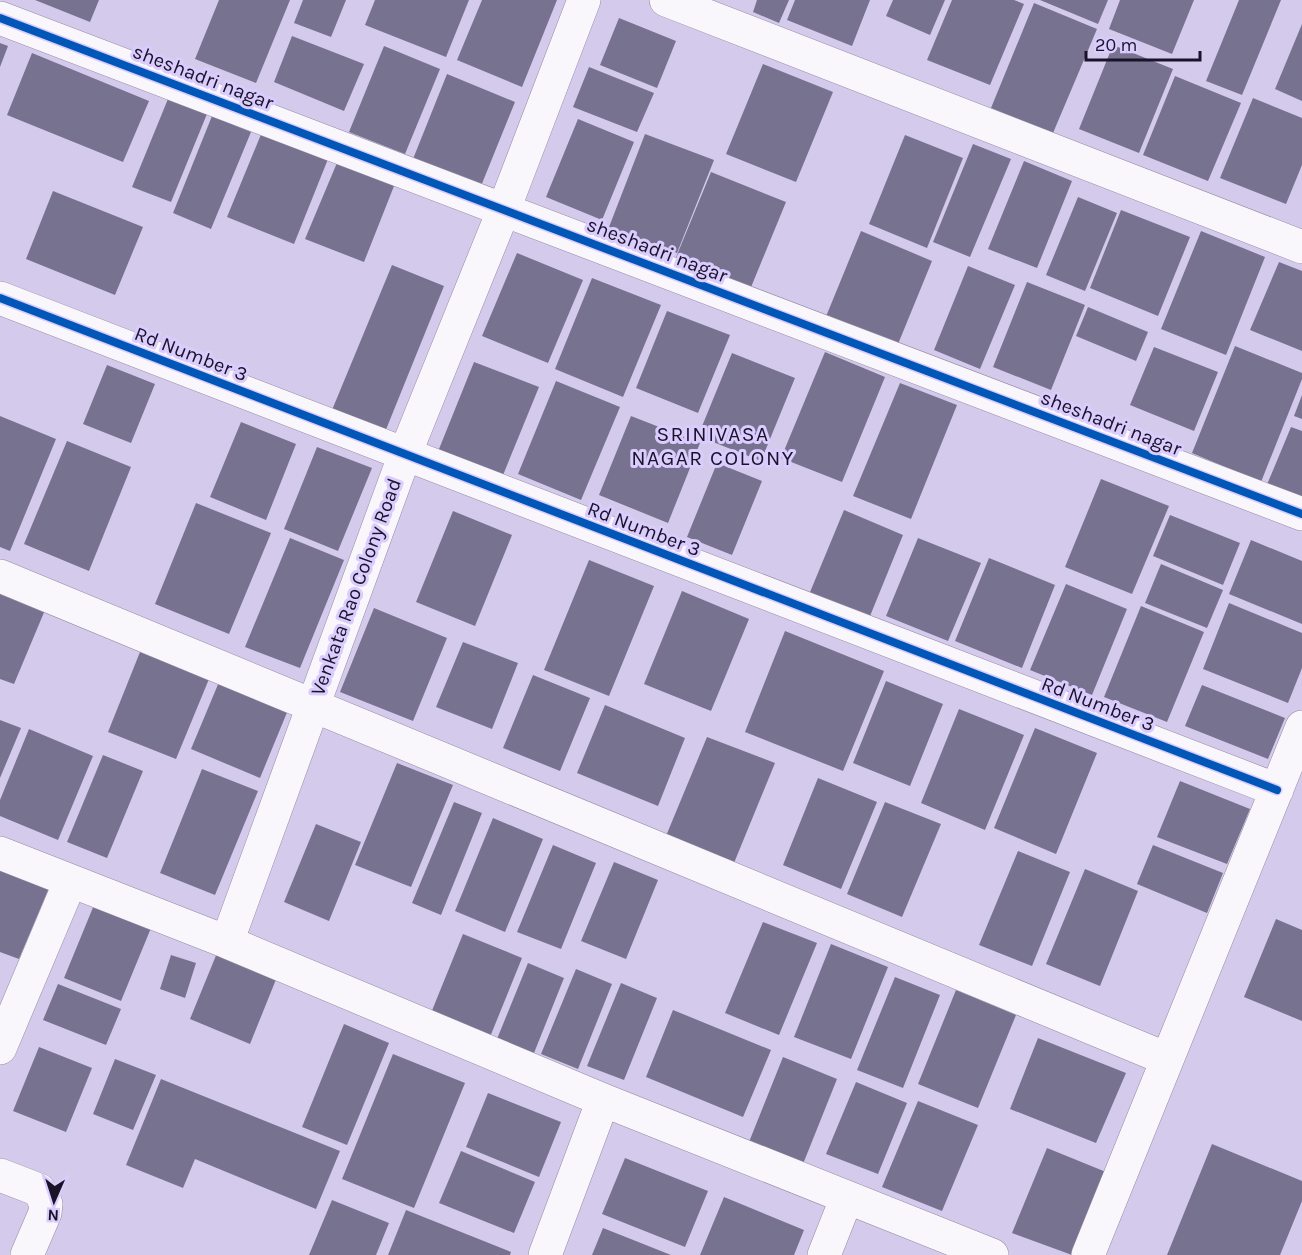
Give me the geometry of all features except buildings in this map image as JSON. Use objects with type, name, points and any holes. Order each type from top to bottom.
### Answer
[{"type":"street","name":"Venkata Rao Colony Road","points":[[227,942],[405,454],[504,209],[584,0]]},
{"type":"street","points":[[666,0],[1302,248]]},
{"type":"street","name":"sheshadri nagar","points":[[0,18],[1302,514]]},
{"type":"street","name":"Rd Number 3","points":[[0,298],[1277,790]]},
{"type":"street","points":[[0,576],[1167,1059]]},
{"type":"street","points":[[1088,1255],[1302,728]]},
{"type":"street","points":[[0,853],[227,942],[603,1100],[992,1255]]},
{"type":"street","points":[[0,1048],[70,882]]},
{"type":"street","points":[[545,1255],[603,1100]]},
{"type":"street","points":[[0,1174],[39,1190],[46,1204],[43,1219],[27,1255]]},
{"type":"street","points":[[824,1255],[847,1197]]},
{"type":"cycle path","points":[[0,18],[1302,514]]},
{"type":"cycle path","points":[[0,298],[1277,790]]},
{"type":"district","name":"SRINIVASA NAGAR COLONY","points":[[713,446]]}]
